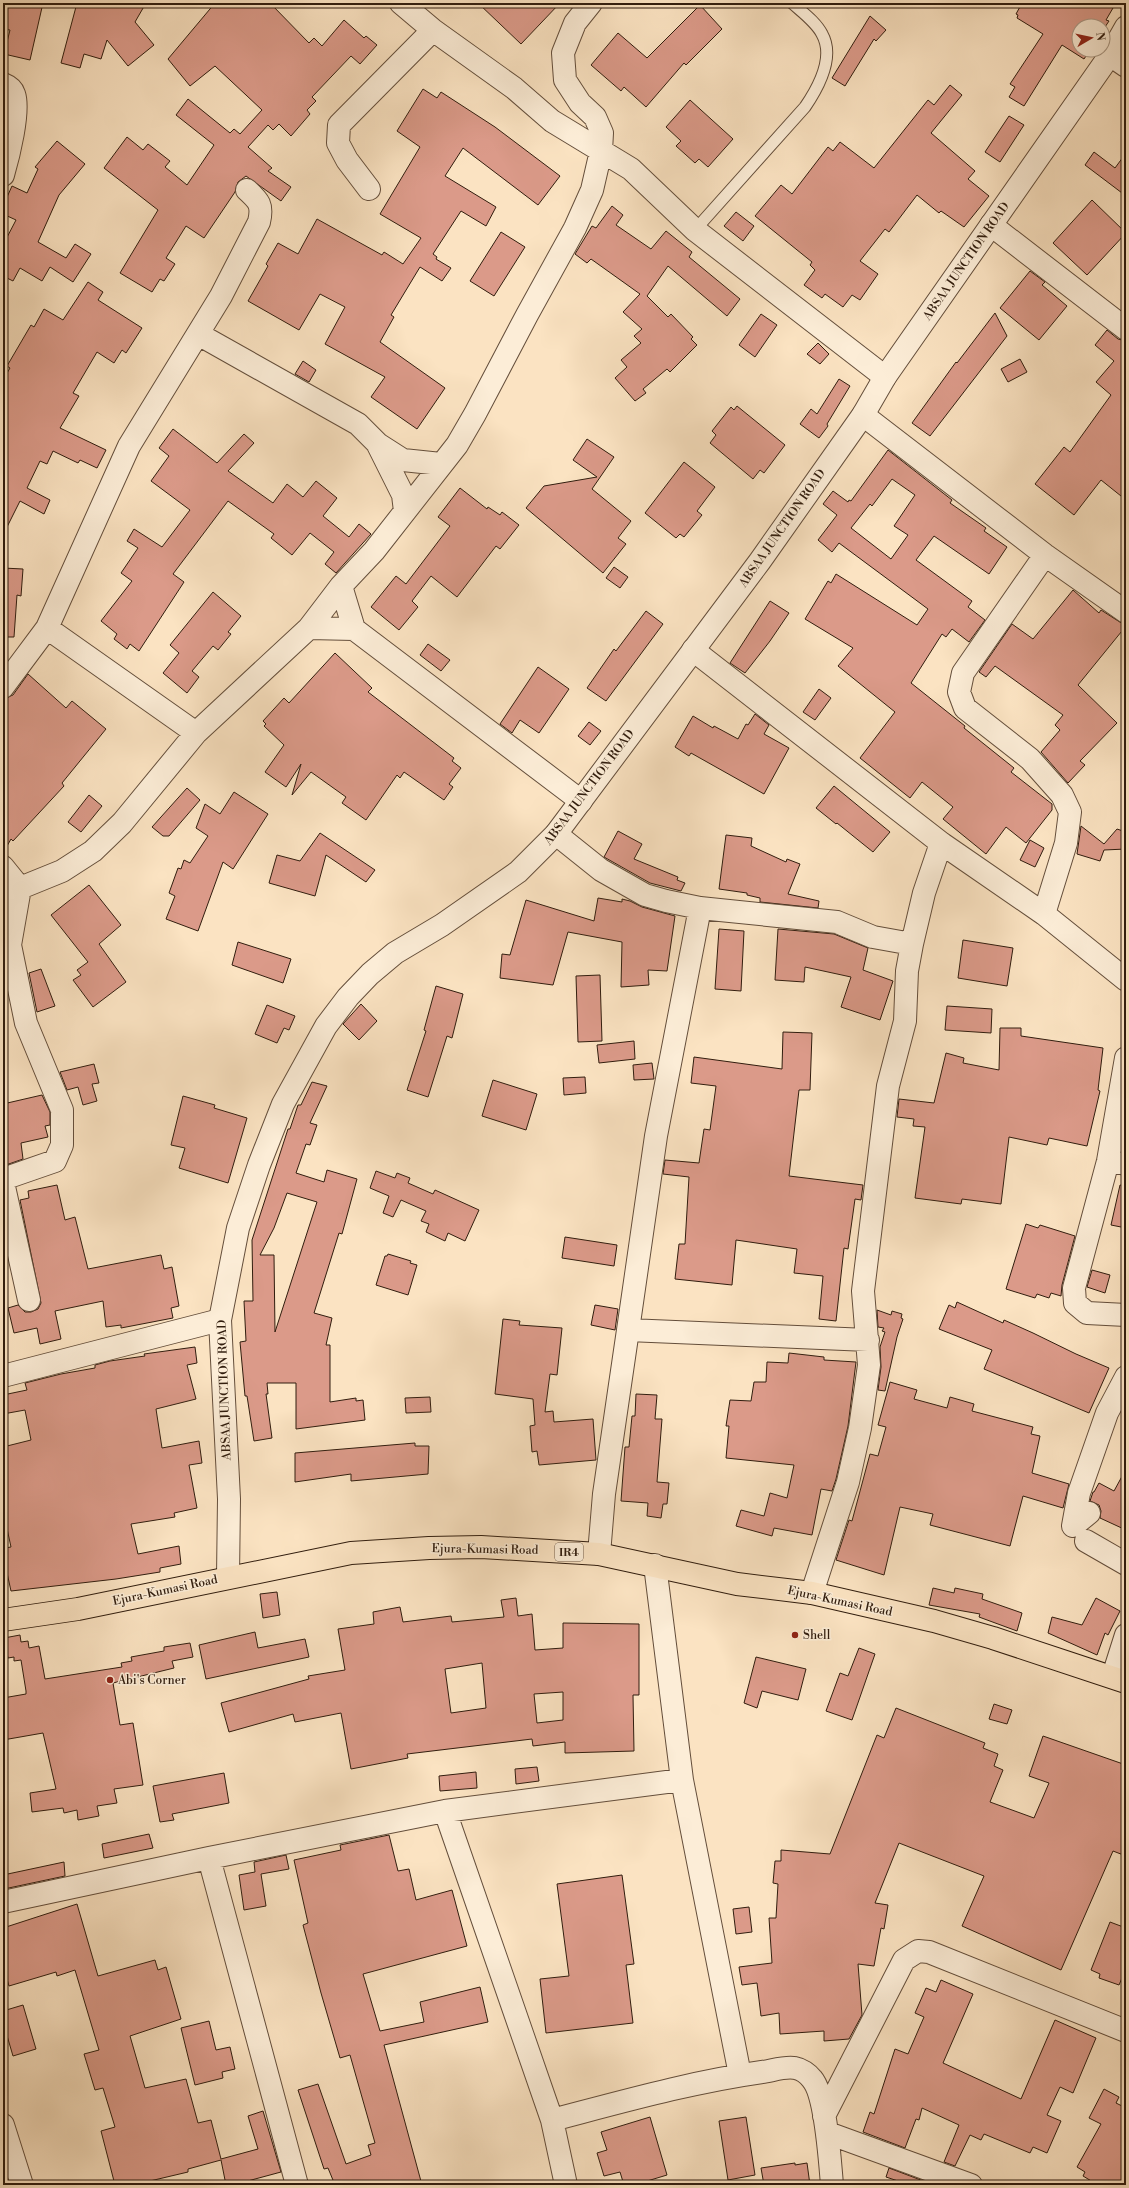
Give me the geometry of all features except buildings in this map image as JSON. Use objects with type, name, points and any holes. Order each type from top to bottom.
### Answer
[{"type":"main road","name":"Ejura-Kumasi Road","points":[[3,1620],[78,1609],[228,1577],[351,1553],[429,1548],[481,1547],[599,1554],[737,1584],[812,1593],[934,1621],[1120,1679]]},
{"type":"street","points":[[401,3],[433,30],[514,88],[552,121],[631,169],[695,230],[885,377]]},
{"type":"street","points":[[12,891],[62,871],[93,851],[122,823],[196,733],[308,628],[340,586],[374,551],[457,445],[476,414],[527,315],[575,228],[592,190],[601,151],[602,133],[595,117],[580,103],[564,80],[563,53],[575,23],[591,3]]},
{"type":"street","name":"ABSAA JUNCTION ROAD","points":[[228,1577],[229,1499],[220,1320],[238,1228],[259,1165],[283,1104],[326,1026],[348,997],[370,974],[395,953],[442,925],[518,872],[556,834],[760,561],[863,415],[885,377],[991,225],[1118,60],[1126,27]]},
{"type":"street","points":[[370,189],[347,160],[338,143],[339,125],[433,30]]},
{"type":"street","points":[[3,84],[9,86],[14,93],[16,102],[11,148],[3,175]]},
{"type":"street","points":[[3,687],[47,628],[129,446],[221,296],[259,222],[262,213],[260,202],[247,190]]},
{"type":"street","points":[[991,225],[1126,329]]},
{"type":"street","points":[[198,334],[358,424],[378,444],[403,460],[441,464]]},
{"type":"street","points":[[863,415],[1045,555],[1126,612]]},
{"type":"street","points":[[378,444],[404,495],[405,511]]},
{"type":"street","points":[[1044,914],[1066,843],[1070,812],[1062,795],[1030,759],[966,708],[959,692],[963,673],[1045,555]]},
{"type":"street","points":[[340,586],[354,629],[581,801]]},
{"type":"street","points":[[47,628],[196,733]]},
{"type":"street","points":[[308,628],[354,629]]},
{"type":"street","points":[[693,650],[941,843],[1044,914],[1126,980]]},
{"type":"street","points":[[556,834],[601,870],[645,894],[700,908],[837,922],[873,937],[912,944]]},
{"type":"street","points":[[812,1593],[848,1482],[860,1428],[869,1365],[863,1291],[888,1086],[905,1021],[907,972],[912,944],[924,893],[941,843]]},
{"type":"street","points":[[3,867],[12,891],[10,945],[26,1023],[62,1110],[62,1145],[55,1161],[3,1181],[29,1300]]},
{"type":"street","points":[[599,1554],[604,1494],[656,1136],[700,908]]},
{"type":"street","points":[[1126,1058],[1117,1162],[1074,1288],[1075,1303],[1087,1313],[1126,1315]]},
{"type":"street","points":[[3,1376],[220,1320]]},
{"type":"street","points":[[628,1330],[868,1340]]},
{"type":"street","points":[[1089,1513],[1073,1526],[1079,1493],[1107,1413],[1126,1377]]},
{"type":"street","points":[[1086,1541],[1126,1564]]},
{"type":"street","points":[[655,1565],[682,1780],[740,2075]]},
{"type":"street","points":[[1120,1679],[1126,1635]]},
{"type":"street","points":[[3,1902],[445,1810],[682,1780]]},
{"type":"street","points":[[445,1810],[552,2120],[566,2185]]},
{"type":"street","points":[[209,1858],[297,2185]]},
{"type":"street","points":[[826,2125],[904,1960],[918,1951],[929,1952],[1126,2031]]},
{"type":"street","points":[[552,2120],[646,2095],[740,2075],[794,2068],[805,2072],[813,2079],[819,2091],[826,2125],[832,2185]]},
{"type":"street","points":[[3,2125],[22,2185]]},
{"type":"street","points":[[826,2125],[945,2181],[971,2185]]},
{"type":"lane","points":[[695,230],[805,107],[817,90],[826,53],[823,36],[818,28],[792,3]]},
{"type":"place","name":"Shell","points":[[795,1635]]},
{"type":"place","name":"Abi's Corner","points":[[110,1680]]}]
